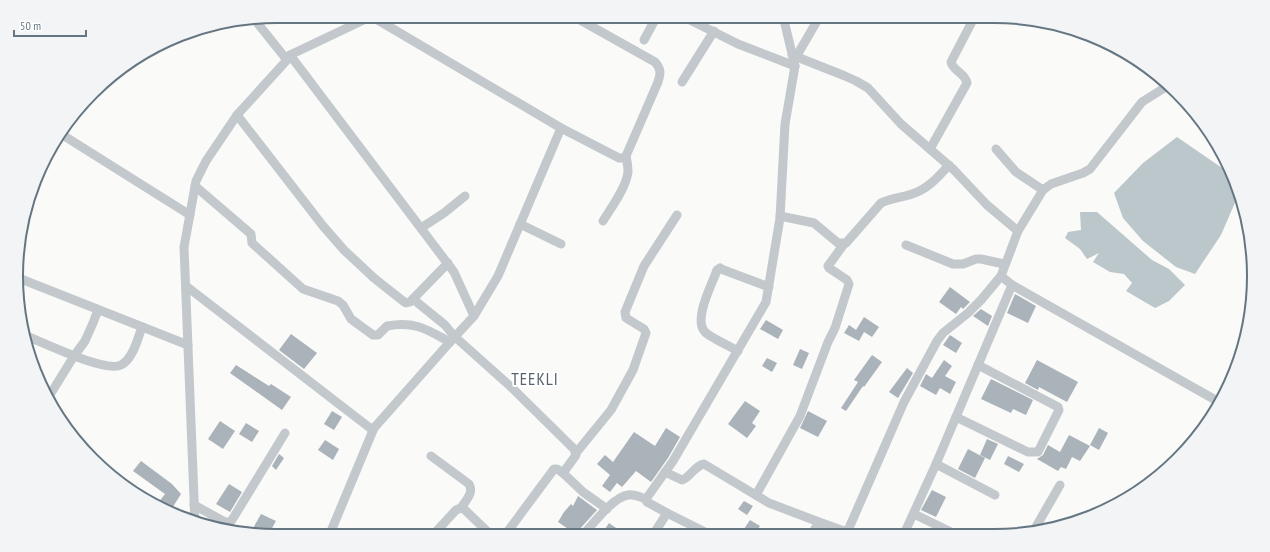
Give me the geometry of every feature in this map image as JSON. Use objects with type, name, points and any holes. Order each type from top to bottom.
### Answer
[{"type":"street","points":[[195,516],[184,247],[196,181],[206,161],[237,115],[288,58],[349,23]]},
{"type":"street","points":[[383,23],[561,128],[619,158],[626,156]]},
{"type":"street","points":[[585,23],[655,62],[660,68],[661,75],[626,156],[628,173],[619,197],[603,221]]},
{"type":"street","points":[[644,40],[653,23]]},
{"type":"street","points":[[697,23],[738,44],[795,66]]},
{"type":"street","points":[[646,499],[665,472],[766,302],[780,216],[785,124],[795,66],[794,56],[785,23]]},
{"type":"street","points":[[794,56],[815,23]]},
{"type":"street","points":[[930,149],[967,83],[965,76],[954,67],[952,62],[972,23]]},
{"type":"street","points":[[259,24],[288,58],[448,263],[454,272],[474,316]]},
{"type":"street","points":[[682,82],[714,31]]},
{"type":"street","points":[[794,56],[851,78],[868,88],[902,124],[949,165],[987,205],[1018,231]]},
{"type":"street","points":[[846,529],[849,528],[904,402],[937,341],[942,333],[968,313],[981,300],[1001,276],[1004,264],[1018,231],[1043,190],[1051,184],[1083,173],[1090,169],[1142,102],[1164,88]]},
{"type":"street","points":[[237,115],[322,226],[344,250],[374,278],[403,301],[409,303],[448,263]]},
{"type":"street","points":[[332,529],[374,428],[474,316],[498,276],[561,128]]},
{"type":"street","points":[[65,137],[190,215]]},
{"type":"street","points":[[996,149],[1016,172],[1043,190]]},
{"type":"street","points":[[756,495],[800,416],[828,342],[835,328],[849,284],[847,280],[828,266],[844,244],[881,203],[889,199],[910,195],[922,190],[937,178],[949,165]]},
{"type":"street","points":[[195,186],[251,234],[252,243],[303,289],[340,302],[351,319],[373,335],[378,335],[385,327],[390,325],[416,325],[452,339],[511,387],[574,449],[576,453]]},
{"type":"street","points":[[421,228],[444,213],[465,196]]},
{"type":"street","points":[[563,473],[575,457],[576,453],[611,410],[633,370],[646,332],[644,329],[626,318],[625,312],[644,266],[678,215]]},
{"type":"street","points":[[780,216],[814,223],[838,243],[844,244]]},
{"type":"street","points":[[520,224],[562,244]]},
{"type":"street","points":[[906,245],[953,264],[963,264],[981,259],[1004,264]]},
{"type":"street","points":[[738,351],[706,332],[700,322],[701,313],[717,270],[720,268],[769,287]]},
{"type":"street","points":[[1001,276],[1012,285],[1214,399]]},
{"type":"street","points":[[23,283],[98,310],[188,346]]},
{"type":"street","points":[[906,529],[936,464],[1012,285]]},
{"type":"street","points":[[186,286],[370,428],[374,428]]},
{"type":"street","points":[[413,299],[446,325],[452,339]]},
{"type":"street","points":[[51,392],[85,341],[98,310]]},
{"type":"street","points":[[31,338],[74,356],[108,366],[121,365],[127,360],[132,352],[142,327]]},
{"type":"street","points":[[956,417],[1028,452],[1033,453],[1038,452],[1059,410],[1058,406],[978,365]]},
{"type":"street","points":[[194,505],[225,522],[232,520],[285,433]]},
{"type":"street","points":[[431,456],[469,484],[471,491],[461,508],[456,510],[438,529]]},
{"type":"street","points":[[665,472],[682,480],[688,477],[700,465],[704,464],[769,503],[841,529]]},
{"type":"street","points":[[936,464],[995,495]]},
{"type":"street","points":[[509,529],[549,474],[556,469],[563,473],[583,492],[607,509]]},
{"type":"street","points":[[1037,525],[1060,485]]},
{"type":"street","points":[[589,529],[620,497],[628,495],[646,499],[647,502],[699,529]]},
{"type":"street","points":[[461,508],[464,509],[485,529]]},
{"type":"street","points":[[657,529],[667,513]]},
{"type":"street","points":[[914,514],[945,529]]},
{"type":"street","points":[[815,529],[819,522]]},
{"type":"shaded area","points":[[1177,137],[1223,169],[1236,201],[1221,235],[1195,274],[1176,267],[1143,241],[1123,218],[1114,193],[1143,163]]},
{"type":"shaded area","points":[[1080,212],[1097,212],[1152,260],[1169,269],[1185,285],[1169,301],[1155,308],[1126,291],[1132,283],[1124,274],[1110,272],[1093,262],[1099,253],[1087,259],[1080,249],[1065,238],[1068,232],[1081,230]]},
{"type":"building","points":[[950,287],[970,302],[963,309],[961,307],[956,314],[939,302]]},
{"type":"building","points":[[1015,294],[1036,306],[1028,323],[1007,313]]},
{"type":"building","points":[[981,309],[992,316],[988,326],[973,316]]},
{"type":"building","points":[[864,317],[879,327],[872,337],[864,332],[859,341],[844,333],[849,325],[856,330]]},
{"type":"building","points":[[766,320],[783,330],[778,339],[760,329]]},
{"type":"building","points":[[291,334],[317,353],[304,369],[279,350]]},
{"type":"building","points":[[950,335],[962,343],[956,353],[943,345]]},
{"type":"building","points":[[800,349],[809,353],[802,369],[793,365]]},
{"type":"building","points":[[872,355],[882,362],[846,411],[841,408],[858,382],[854,380]]},
{"type":"building","points":[[767,358],[777,363],[772,372],[762,366]]},
{"type":"building","points":[[944,360],[952,366],[945,376],[956,382],[950,394],[940,388],[936,395],[920,386],[926,374],[932,378]]},
{"type":"building","points":[[1037,360],[1078,382],[1067,402],[1039,387],[1038,390],[1025,383]]},
{"type":"building","points":[[236,365],[269,386],[271,384],[291,397],[282,410],[230,373]]},
{"type":"building","points":[[907,368],[913,373],[898,398],[889,392]]},
{"type":"building","points":[[991,379],[1033,400],[1026,415],[1013,409],[1011,413],[981,399]]},
{"type":"building","points":[[745,401],[760,411],[752,423],[756,426],[747,438],[728,424]]},
{"type":"building","points":[[332,411],[342,417],[334,430],[324,424]]},
{"type":"building","points":[[808,411],[827,421],[818,437],[800,428]]},
{"type":"building","points":[[220,421],[235,431],[223,449],[208,439]]},
{"type":"building","points":[[246,423],[259,431],[252,442],[239,434]]},
{"type":"building","points":[[666,428],[680,437],[668,458],[651,482],[636,471],[622,487],[617,483],[610,492],[602,486],[610,475],[597,464],[605,455],[613,462],[634,432],[655,446]]},
{"type":"building","points":[[1099,428],[1108,433],[1099,450],[1090,445]]},
{"type":"building","points":[[1069,435],[1090,446],[1080,461],[1072,457],[1066,469],[1061,467],[1058,471],[1037,459],[1043,455],[1048,445],[1060,452]]},
{"type":"building","points":[[987,439],[998,444],[990,460],[980,455]]},
{"type":"building","points":[[325,440],[339,449],[333,460],[318,450]]},
{"type":"building","points":[[968,449],[985,458],[975,478],[958,469]]},
{"type":"building","points":[[279,454],[284,458],[276,470],[272,466]]},
{"type":"building","points":[[1008,456],[1024,464],[1019,472],[1004,464]]},
{"type":"building","points":[[141,461],[172,484],[181,494],[173,507],[160,501],[165,494],[133,471]]},
{"type":"building","points":[[229,484],[242,492],[230,512],[216,504]]},
{"type":"building","points":[[932,490],[946,497],[936,517],[921,510]]},
{"type":"building","points":[[578,496],[597,510],[580,529],[568,529],[558,522],[571,504],[573,506]]},
{"type":"building","points":[[744,501],[753,506],[747,515],[738,509]]},
{"type":"building","points":[[261,514],[276,521],[272,529],[253,528]]},
{"type":"building","points":[[750,520],[760,526],[758,529],[744,529]]},
{"type":"building","points":[[609,523],[618,529],[605,529]]},
{"type":"district","name":"TEEKLI","points":[[535,379]]}]
